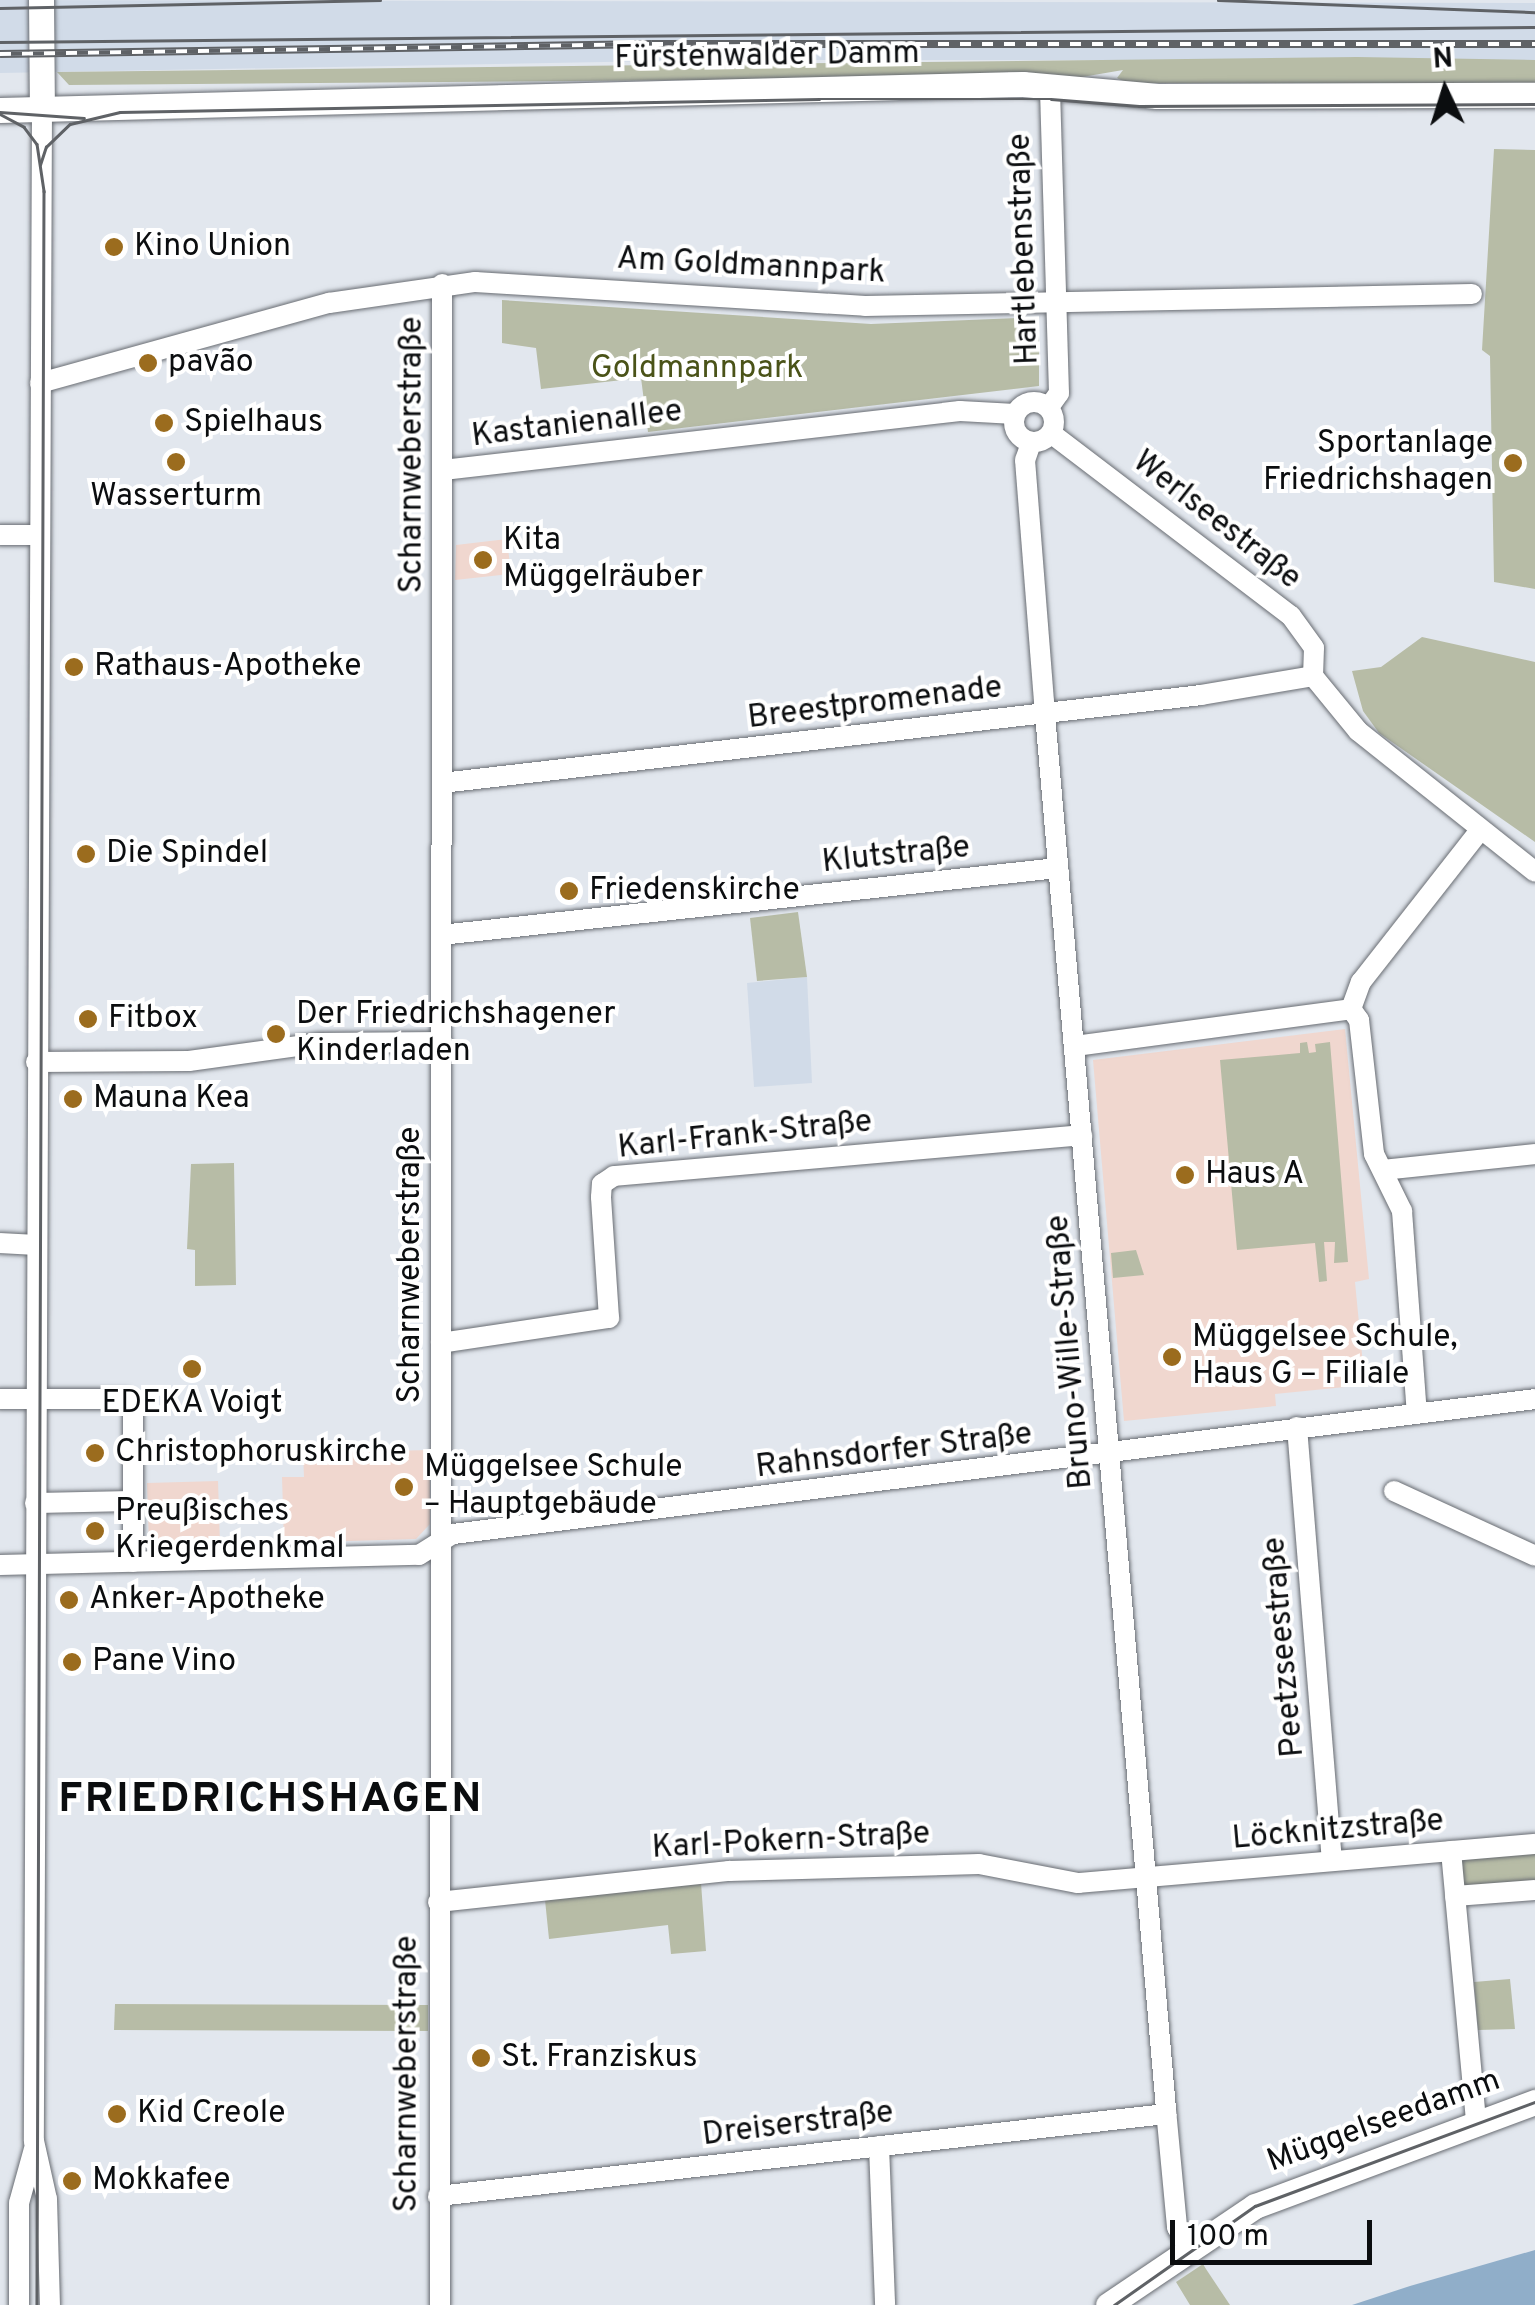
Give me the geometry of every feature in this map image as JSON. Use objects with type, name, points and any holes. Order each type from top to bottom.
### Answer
[{"type":"main road","points":[[41,0],[42,107]]},
{"type":"main road","name":"Fürstenwalder Damm","points":[[0,110],[1050,85],[1157,96],[1535,95]]},
{"type":"main road","name":"Müggelseedamm","points":[[1108,2305],[1281,2193],[1535,2102]]},
{"type":"street","name":"Hartlebenstraße","points":[[1048,407],[1060,394],[1050,85]]},
{"type":"street","points":[[42,107],[34,2148],[48,2206],[50,2305]]},
{"type":"street","name":"Am Goldmannpark","points":[[40,383],[318,305],[442,284],[518,282],[865,306],[1472,294]]},
{"type":"street","name":"Scharnweberstraße","points":[[440,2305],[442,284]]},
{"type":"street","points":[[1030,402],[1048,407],[1052,434],[1032,443],[1016,432],[1015,414],[1030,402]]},
{"type":"street","name":"Kastanienallee","points":[[444,470],[960,412],[1015,414]]},
{"type":"street","name":"Werlseestraße","points":[[1052,434],[1291,616],[1314,648],[1313,676],[1358,731],[1535,872]]},
{"type":"street","name":"Bruno-Wille-Straße","points":[[1032,443],[1025,460],[1045,714],[1166,2114],[1177,2227],[1190,2252]]},
{"type":"street","points":[[0,535],[39,535]]},
{"type":"street","name":"Breestpromenade","points":[[442,783],[1045,714],[1313,676]]},
{"type":"street","points":[[1351,1009],[1361,982],[1480,830]]},
{"type":"street","name":"Klutstraße","points":[[442,935],[1058,868]]},
{"type":"street","points":[[1075,1046],[1351,1009]]},
{"type":"street","points":[[1351,1009],[1359,1020],[1374,1154],[1402,1211],[1417,1412]]},
{"type":"street","points":[[36,1062],[189,1061],[346,1042],[442,1042]]},
{"type":"street","name":"Karl-Frank-Straße","points":[[440,1342],[609,1318],[601,1197],[602,1184],[614,1176],[1082,1135]]},
{"type":"street","points":[[1383,1170],[1535,1154]]},
{"type":"street","points":[[0,1244],[36,1244]]},
{"type":"street","points":[[0,1399],[126,1400],[133,1410],[133,1562]]},
{"type":"street","name":"Rahnsdorfer Straße","points":[[0,1564],[418,1555],[453,1534],[1110,1456],[1297,1427],[1535,1399]]},
{"type":"street","name":"Peetzseestraße","points":[[1297,1427],[1332,1861]]},
{"type":"street","points":[[1394,1491],[1535,1556]]},
{"type":"street","points":[[35,1503],[133,1501]]},
{"type":"street","name":"Löcknitzstraße","points":[[1146,1877],[1535,1844]]},
{"type":"street","points":[[1451,1851],[1476,2120]]},
{"type":"street","name":"Karl-Pokern-Straße","points":[[438,1902],[729,1870],[979,1864],[1064,1883],[1146,1877]]},
{"type":"street","points":[[1455,1896],[1535,1890]]},
{"type":"street","name":"Dreiserstraße","points":[[438,2196],[1166,2114]]},
{"type":"street","points":[[878,2146],[885,2305]]},
{"type":"street","points":[[19,2305],[19,2203],[34,2148]]},
{"type":"shaded area","points":[[0,0],[1535,3],[1535,60],[715,60],[0,73]]},
{"type":"shaded area","name":"Kita Müggelräuber","points":[[507,539],[511,574],[455,580],[456,545]]},
{"type":"shaded area","points":[[807,977],[812,1083],[754,1087],[747,983]]},
{"type":"shaded area","points":[[1345,1029],[1369,1279],[1355,1282],[1365,1385],[1275,1394],[1276,1406],[1124,1421],[1093,1060]]},
{"type":"shaded area","points":[[430,1450],[430,1524],[416,1539],[284,1543],[282,1477],[304,1477],[303,1453]]},
{"type":"shaded area","points":[[218,1481],[220,1545],[149,1546],[147,1483]]},
{"type":"green space","points":[[1357,57],[1535,60],[1535,83],[1127,83],[1117,78],[1123,70],[1082,77],[69,85],[57,72]]},
{"type":"green space","name":"Sportanlage Friedrichshagen","points":[[1494,149],[1535,150],[1535,589],[1494,582],[1490,356],[1482,350]]},
{"type":"green space","name":"Goldmannpark","points":[[502,300],[871,324],[1039,317],[1039,386],[648,432],[641,378],[541,389],[536,348],[502,343]]},
{"type":"green space","points":[[1422,637],[1535,662],[1535,842],[1379,733],[1363,711],[1352,671],[1381,667]]},
{"type":"green space","points":[[798,912],[807,977],[757,981],[750,918]]},
{"type":"green space","points":[[1307,1042],[1309,1053],[1316,1052],[1315,1044],[1330,1042],[1348,1262],[1334,1263],[1335,1242],[1324,1242],[1327,1281],[1319,1282],[1315,1243],[1237,1250],[1220,1060],[1300,1053],[1300,1043]]},
{"type":"green space","points":[[234,1163],[236,1285],[195,1286],[195,1250],[187,1249],[191,1164]]},
{"type":"green space","points":[[1136,1250],[1144,1275],[1113,1278],[1111,1253]]},
{"type":"green space","points":[[1535,1849],[1535,1885],[1464,1888],[1460,1860]]},
{"type":"green space","points":[[701,1883],[706,1951],[671,1954],[668,1925],[549,1939],[545,1900]]},
{"type":"green space","points":[[1510,1979],[1515,2029],[1478,2030],[1474,1982]]},
{"type":"green space","points":[[115,2004],[428,2005],[428,2031],[114,2030]]},
{"type":"green space","points":[[1203,2264],[1230,2305],[1190,2305],[1176,2282]]},
{"type":"water","points":[[1535,2250],[1535,2305],[1352,2305],[1410,2286]]},
{"type":"tram line","points":[[0,8],[380,0]]},
{"type":"tram line","points":[[1218,0],[1535,12]]},
{"type":"tram line","points":[[0,42],[1535,27]]},
{"type":"tram line","points":[[40,165],[46,147],[70,124],[120,112],[819,99],[1051,99],[1139,106],[1535,104]]},
{"type":"tram line","points":[[0,112],[84,118]]},
{"type":"tram line","points":[[0,114],[24,127],[37,144],[44,191],[37,2305]]},
{"type":"tram line","points":[[1114,2305],[1255,2206],[1535,2102]]},
{"type":"railway","points":[[0,54],[652,44],[1535,44]]},
{"type":"place","name":"Kino Union","points":[[114,247]]},
{"type":"place","name":"pavão","points":[[148,363]]},
{"type":"place","name":"Spielhaus","points":[[164,423]]},
{"type":"place","name":"Wasserturm","points":[[176,462]]},
{"type":"place","name":"Sportanlage Friedrichshagen","points":[[1513,463]]},
{"type":"place","name":"Kita Müggelräuber","points":[[483,560]]},
{"type":"place","name":"Rathaus-Apotheke","points":[[74,667]]},
{"type":"place","name":"Die Spindel","points":[[86,854]]},
{"type":"place","name":"Friedenskirche","points":[[569,891]]},
{"type":"place","name":"Fitbox","points":[[88,1019]]},
{"type":"place","name":"Der Friedrichshagener Kinderladen","points":[[276,1034]]},
{"type":"place","name":"Mauna Kea","points":[[73,1099]]},
{"type":"place","name":"Haus A","points":[[1185,1175]]},
{"type":"place","name":"Müggelsee Schule, Haus G – Filiale","points":[[1172,1357]]},
{"type":"place","name":"EDEKA Voigt","points":[[192,1369]]},
{"type":"place","name":"Christophoruskirche","points":[[95,1453]]},
{"type":"place","name":"Müggelsee Schule – Hauptgebäude","points":[[404,1487]]},
{"type":"place","name":"Preußisches Kriegerdenkmal","points":[[95,1531]]},
{"type":"place","name":"Anker-Apotheke","points":[[69,1600]]},
{"type":"place","name":"Pane Vino","points":[[72,1662]]},
{"type":"place","name":"St. Franziskus","points":[[481,2058]]},
{"type":"place","name":"Kid Creole","points":[[117,2114]]},
{"type":"place","name":"Mokkafee","points":[[72,2181]]},
{"type":"district","name":"FRIEDRICHSHAGEN","points":[[271,1801]]}]
